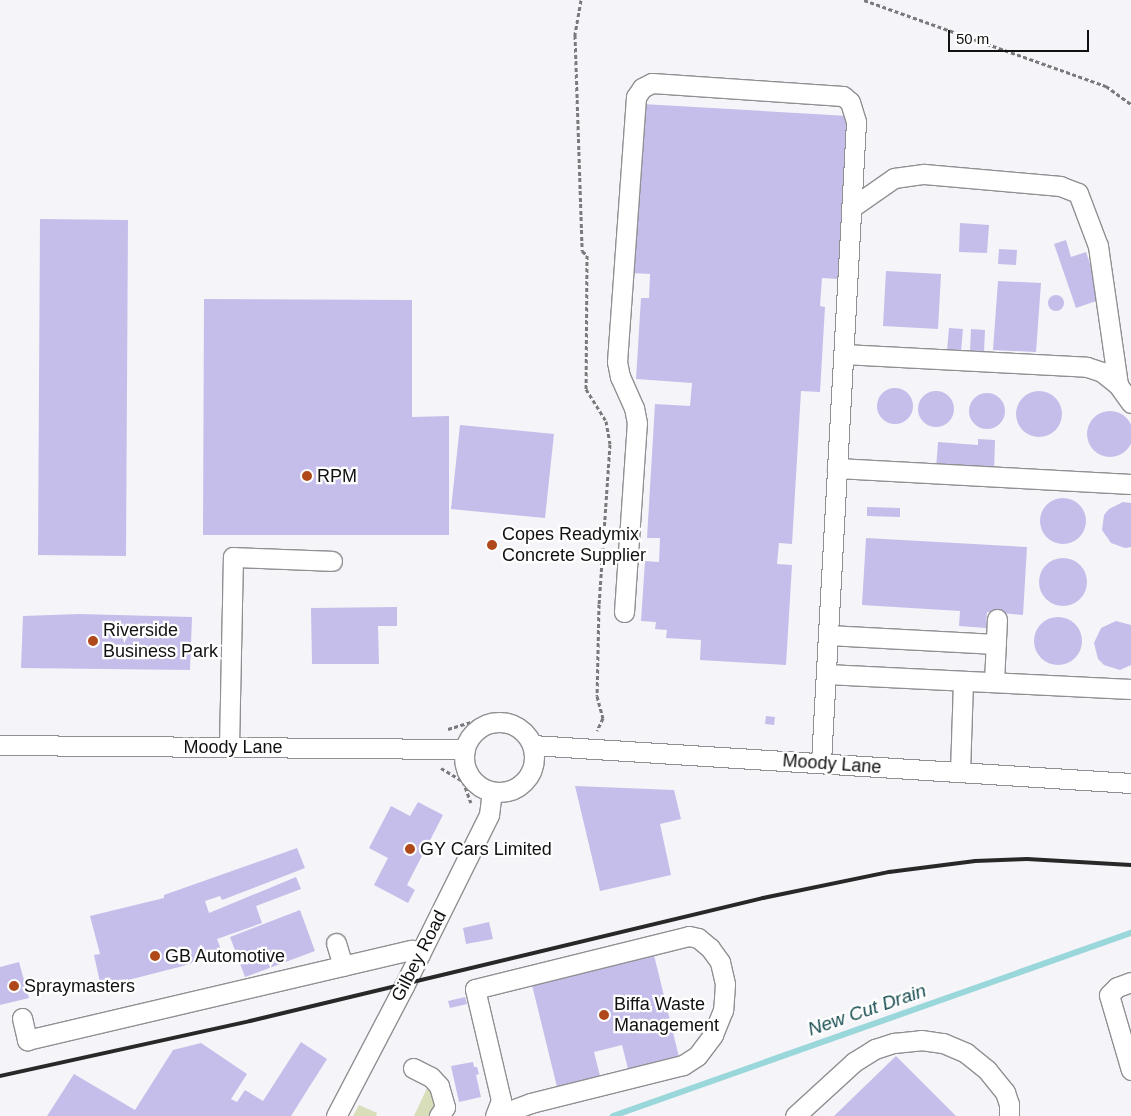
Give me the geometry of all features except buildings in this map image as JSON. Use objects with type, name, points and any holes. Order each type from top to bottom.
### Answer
[{"type":"street","points":[[624,612],[637,423],[634,408],[620,377],[617,362],[636,97],[642,88],[652,83],[843,96],[850,102],[856,122],[821,763]]},
{"type":"street","points":[[851,208],[894,178],[924,174],[1060,186],[1078,193],[1098,246],[1118,385]]},
{"type":"street","points":[[843,354],[1087,367],[1102,372],[1118,385],[1131,403]]},
{"type":"street","points":[[837,468],[1131,484]]},
{"type":"street","points":[[229,747],[233,557],[332,562]]},
{"type":"street","points":[[994,682],[997,619]]},
{"type":"street","points":[[828,635],[996,644]]},
{"type":"street","points":[[826,674],[1131,689]]},
{"type":"street","points":[[960,772],[963,681]]},
{"type":"street","points":[[503,722],[523,732],[532,745],[533,765],[524,782],[514,789],[492,792],[470,776],[465,765],[465,749],[470,738],[478,729],[491,723],[503,722]]},
{"type":"street","name":"Moody Lane","points":[[0,745],[465,749]]},
{"type":"street","name":"Moody Lane","points":[[532,745],[1131,783]]},
{"type":"street","name":"Gilbey Road","points":[[336,1116],[489,815],[492,792]]},
{"type":"street","points":[[690,936],[698,938],[710,948],[720,962],[725,984],[723,1010],[713,1035],[696,1056],[683,1065],[530,1104],[495,1116],[501,1100],[475,989],[690,936]]},
{"type":"street","points":[[336,943],[343,966]]},
{"type":"street","points":[[22,1018],[27,1040],[412,950],[420,954]]},
{"type":"street","points":[[1131,982],[1116,987],[1109,995],[1131,1070]]},
{"type":"street","points":[[796,1116],[854,1062],[875,1049],[894,1043],[921,1040],[944,1043],[966,1053],[987,1070],[1005,1092],[1009,1104],[1009,1116]]},
{"type":"street","points":[[413,1068],[432,1077],[439,1086],[445,1107],[439,1116]]},
{"type":"path","points":[[581,0],[575,35],[582,250],[586,255],[586,389],[606,421],[610,444],[598,604],[597,696],[603,718],[598,727],[596,749]]},
{"type":"path","points":[[864,0],[1106,86],[1131,104]]},
{"type":"path","points":[[432,767],[440,767],[452,773],[463,782],[469,794],[472,810]]},
{"type":"green space","points":[[427,1088],[435,1095],[437,1101],[431,1116],[414,1116]]},
{"type":"green space","points":[[359,1105],[377,1113],[376,1116],[353,1116]]},
{"type":"waterway","name":"New Cut Drain","points":[[613,1116],[1131,933]]},
{"type":"railway","points":[[0,1076],[250,1021],[763,898],[889,872],[975,861],[1027,859],[1131,865]]},
{"type":"place","name":"RPM","points":[[307,476]]},
{"type":"place","name":"Copes Readymix Concrete Supplier","points":[[492,545]]},
{"type":"place","name":"Riverside Business Park","points":[[93,641]]},
{"type":"place","name":"GY Cars Limited","points":[[410,849]]},
{"type":"place","name":"GB Automotive","points":[[155,956]]},
{"type":"place","name":"Spraymasters","points":[[14,986]]},
{"type":"place","name":"Biffa Waste Management","points":[[604,1015]]}]
